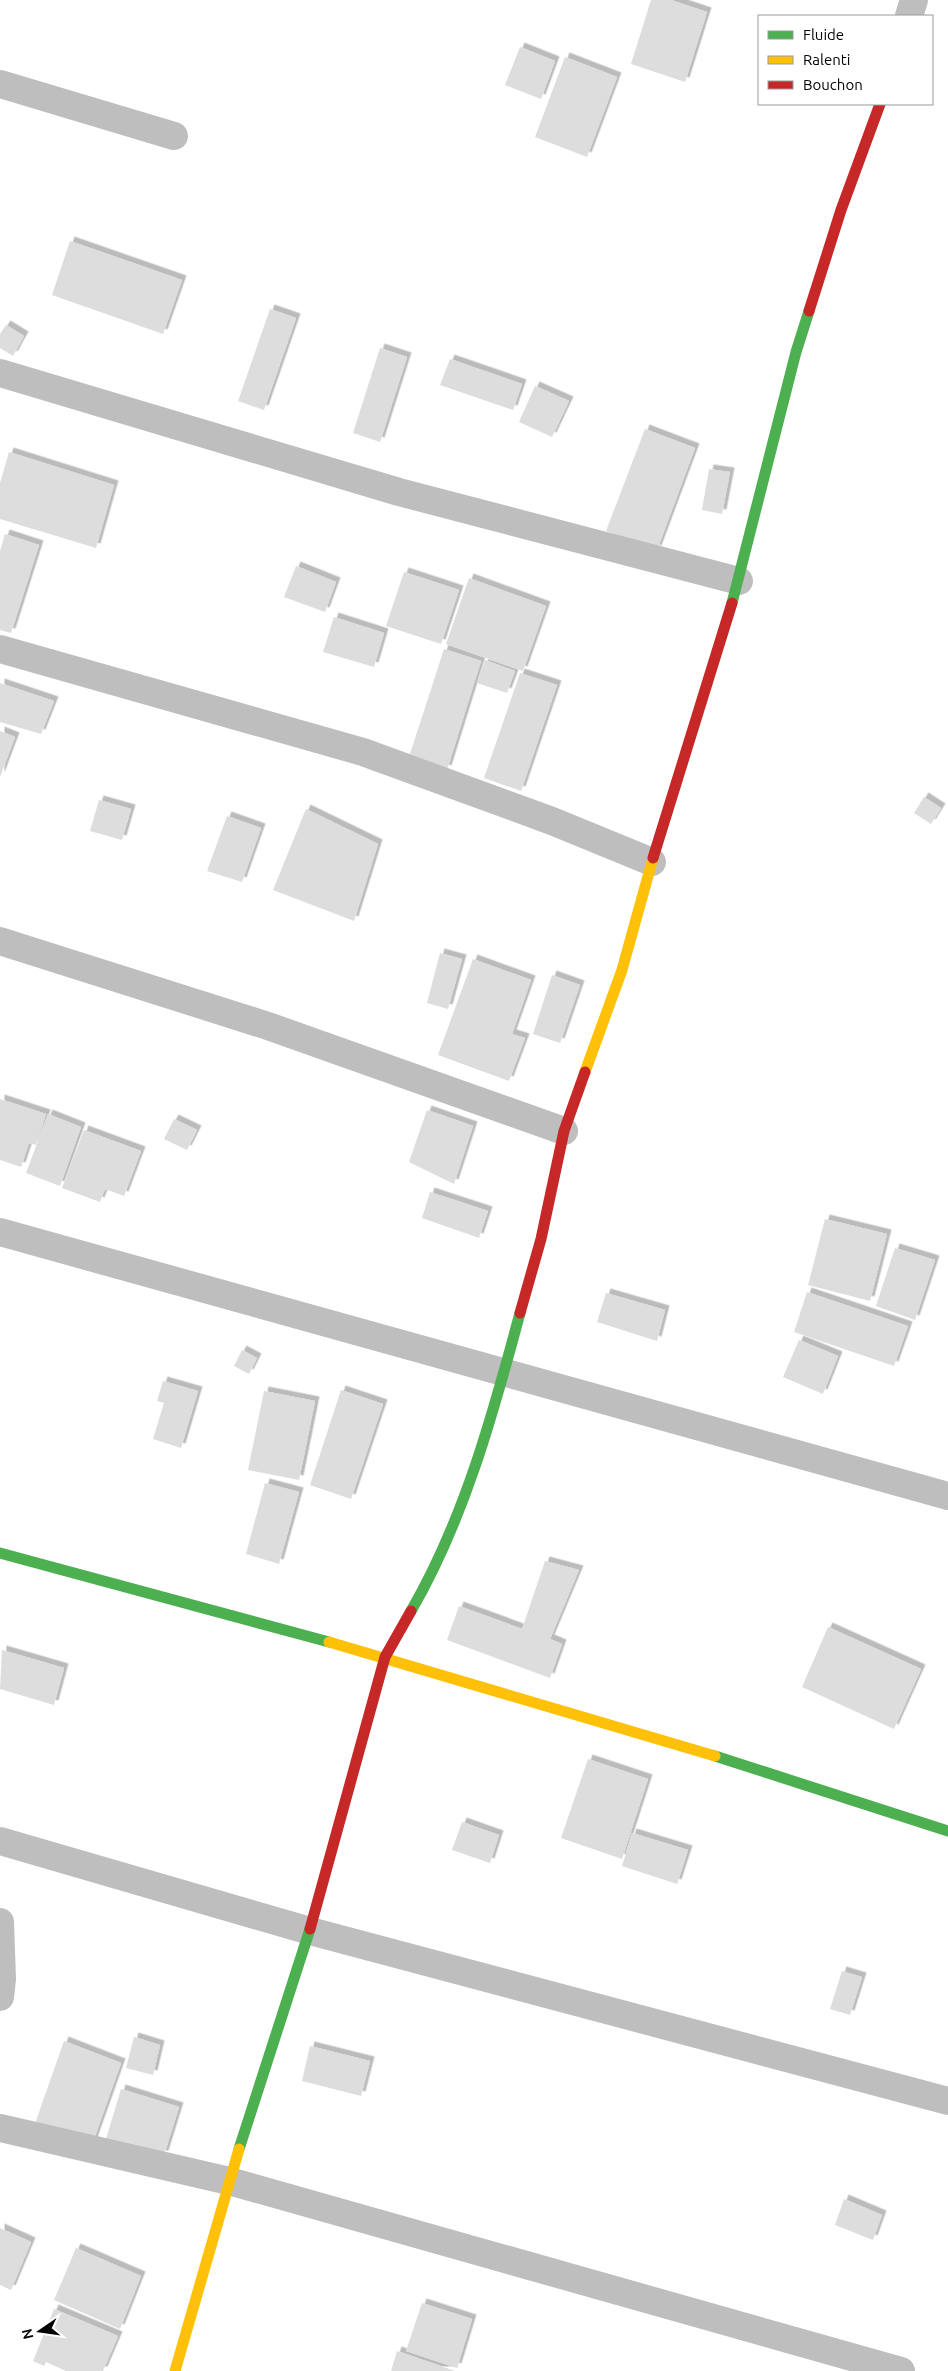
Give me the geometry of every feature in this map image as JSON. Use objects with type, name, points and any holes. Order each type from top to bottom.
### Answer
[{"type":"street","points":[[909,15],[914,0]]},
{"type":"street","points":[[0,84],[174,136]]},
{"type":"street","points":[[175,2371],[229,2181],[310,1931],[385,1657],[428,1582],[464,1495],[504,1373],[541,1239],[564,1130],[622,970],[652,862],[739,581],[796,352],[841,210],[880,105]]},
{"type":"street","points":[[0,373],[399,492],[739,581]]},
{"type":"street","points":[[0,649],[363,752],[552,821],[652,862]]},
{"type":"street","points":[[0,941],[268,1026],[564,1130]]},
{"type":"street","points":[[0,1232],[948,1496]]},
{"type":"street","points":[[0,1553],[385,1657],[716,1756],[948,1831]]},
{"type":"street","points":[[0,1842],[310,1931],[948,2101]]},
{"type":"street","points":[[0,1922],[2,1979],[0,1997]]},
{"type":"street","points":[[0,2128],[229,2181],[901,2371]]},
{"type":"building","points":[[651,0],[671,0],[707,12],[685,82],[631,64]]},
{"type":"building","points":[[520,47],[555,61],[541,99],[505,85]]},
{"type":"building","points":[[565,57],[617,77],[587,157],[535,137]]},
{"type":"building","points":[[70,241],[182,280],[163,334],[52,295]]},
{"type":"building","points":[[270,309],[296,318],[264,410],[238,401]]},
{"type":"building","points":[[6,325],[24,336],[13,356],[0,348],[0,334]]},
{"type":"building","points":[[380,348],[407,357],[380,442],[353,433]]},
{"type":"building","points":[[450,359],[522,384],[513,410],[440,385]]},
{"type":"building","points":[[535,386],[569,401],[552,437],[519,422]]},
{"type":"building","points":[[645,429],[695,448],[657,550],[606,531]]},
{"type":"building","points":[[9,452],[114,485],[96,548],[0,519],[0,483]]},
{"type":"building","points":[[709,469],[730,472],[722,514],[702,510]]},
{"type":"building","points":[[5,534],[39,545],[11,633],[0,630],[0,551]]},
{"type":"building","points":[[296,566],[336,582],[325,612],[284,597]]},
{"type":"building","points":[[404,572],[459,590],[441,644],[386,626]]},
{"type":"building","points":[[469,578],[546,606],[523,671],[446,644]]},
{"type":"building","points":[[334,617],[384,633],[374,667],[323,652]]},
{"type":"building","points":[[444,649],[481,661],[447,770],[409,757]]},
{"type":"building","points":[[485,660],[515,671],[507,693],[477,683]]},
{"type":"building","points":[[520,673],[557,685],[521,791],[484,778]]},
{"type":"building","points":[[0,683],[54,701],[41,734],[0,722]]},
{"type":"building","points":[[0,731],[15,737],[0,777]]},
{"type":"building","points":[[924,797],[941,808],[931,824],[914,813]]},
{"type":"building","points":[[99,800],[131,809],[122,840],[90,831]]},
{"type":"building","points":[[306,809],[378,844],[354,921],[273,890]]},
{"type":"building","points":[[227,816],[261,828],[242,882],[207,871]]},
{"type":"building","points":[[440,953],[462,959],[448,1009],[427,1003]]},
{"type":"building","points":[[473,959],[531,980],[512,1034],[525,1038],[509,1081],[438,1055]]},
{"type":"building","points":[[552,975],[580,985],[560,1043],[533,1034]]},
{"type":"building","points":[[0,1099],[46,1114],[36,1145],[29,1143],[21,1167],[0,1160]]},
{"type":"building","points":[[427,1110],[473,1126],[454,1184],[409,1162]]},
{"type":"building","points":[[48,1114],[81,1127],[60,1186],[26,1173]]},
{"type":"building","points":[[174,1119],[197,1130],[187,1150],[164,1139]]},
{"type":"building","points":[[84,1130],[141,1151],[124,1196],[105,1189],[100,1202],[62,1188]]},
{"type":"building","points":[[430,1192],[488,1211],[479,1238],[422,1218]]},
{"type":"building","points":[[825,1219],[887,1234],[870,1301],[808,1285]]},
{"type":"building","points":[[895,1248],[935,1260],[915,1320],[876,1306]]},
{"type":"building","points":[[807,1292],[908,1326],[894,1366],[794,1332]]},
{"type":"building","points":[[606,1293],[665,1310],[657,1341],[597,1322]]},
{"type":"building","points":[[799,1340],[838,1356],[823,1394],[783,1377]]},
{"type":"building","points":[[242,1350],[257,1358],[249,1374],[234,1366]]},
{"type":"building","points":[[163,1381],[198,1391],[181,1448],[153,1439],[164,1403],[157,1401]]},
{"type":"building","points":[[341,1390],[383,1404],[351,1499],[310,1485]]},
{"type":"building","points":[[264,1391],[315,1401],[299,1480],[248,1470]]},
{"type":"building","points":[[265,1483],[299,1492],[279,1564],[246,1554]]},
{"type":"building","points":[[545,1561],[579,1570],[550,1639],[562,1644],[550,1678],[447,1640],[459,1606],[522,1629]]},
{"type":"building","points":[[828,1627],[921,1669],[894,1729],[802,1687]]},
{"type":"building","points":[[2,1650],[64,1668],[54,1705],[0,1689]]},
{"type":"building","points":[[588,1759],[648,1779],[622,1859],[561,1838]]},
{"type":"building","points":[[462,1822],[499,1835],[490,1863],[452,1850]]},
{"type":"building","points":[[632,1833],[688,1850],[677,1884],[622,1866]]},
{"type":"building","points":[[842,1971],[862,1977],[850,2015],[830,2009]]},
{"type":"building","points":[[134,2037],[160,2045],[153,2075],[126,2068]]},
{"type":"building","points":[[64,2041],[121,2063],[89,2153],[32,2132]]},
{"type":"building","points":[[310,2046],[370,2061],[361,2096],[302,2081]]},
{"type":"building","points":[[121,2089],[179,2107],[164,2155],[103,2149]]},
{"type":"building","points":[[844,2199],[882,2215],[873,2240],[835,2225]]},
{"type":"building","points":[[0,2228],[31,2242],[11,2290],[0,2285]]},
{"type":"building","points":[[76,2248],[141,2276],[120,2329],[54,2300]]},
{"type":"building","points":[[422,2303],[472,2319],[457,2368],[406,2351]]},
{"type":"building","points":[[54,2309],[118,2336],[103,2371],[66,2371],[46,2362],[44,2366],[33,2361]]},
{"type":"building","points":[[397,2351],[455,2371],[391,2371]]},
{"type":"traffic: fast","points":[[732,603],[796,352],[809,311]]},
{"type":"traffic: fast","points":[[411,1611],[430,1576],[462,1503],[488,1428],[520,1313]]},
{"type":"traffic: fast","points":[[0,1553],[329,1642]]},
{"type":"traffic: fast","points":[[715,1756],[948,1831]]},
{"type":"traffic: fast","points":[[239,2149],[310,1929]]},
{"type":"traffic: slow","points":[[585,1072],[622,970],[653,858]]},
{"type":"traffic: slow","points":[[329,1642],[715,1756]]},
{"type":"traffic: slow","points":[[175,2371],[239,2149]]},
{"type":"traffic: jam","points":[[809,311],[841,210],[880,105]]},
{"type":"traffic: jam","points":[[653,858],[732,603]]},
{"type":"traffic: jam","points":[[520,1313],[541,1239],[564,1131],[585,1072]]},
{"type":"traffic: jam","points":[[310,1929],[385,1657],[411,1611]]}]
